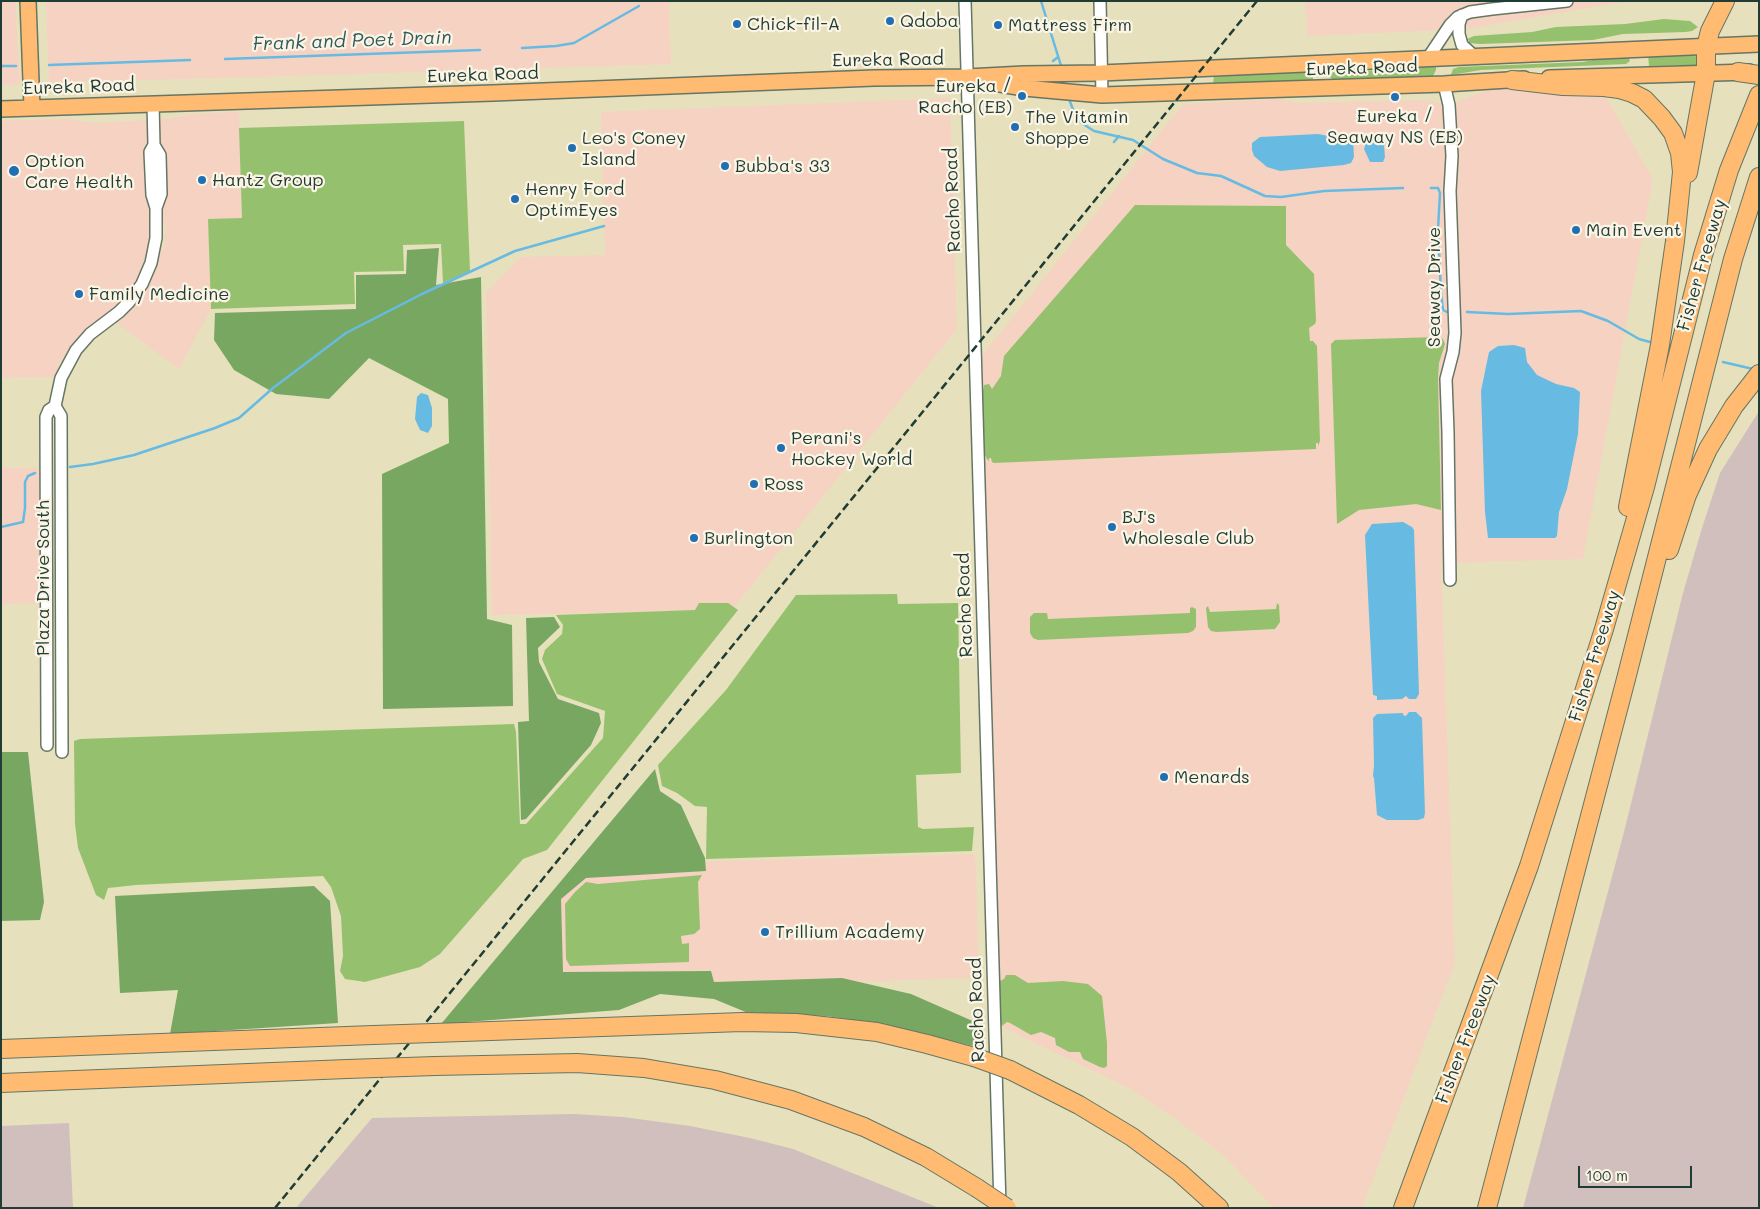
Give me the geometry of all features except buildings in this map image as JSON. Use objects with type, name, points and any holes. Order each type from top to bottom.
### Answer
[{"type":"highway","points":[[1604,629],[1613,563],[1625,521],[1660,345],[1675,241],[1706,73],[1706,47],[1710,31],[1725,1]]},
{"type":"highway","points":[[1738,72],[1759,75]]},
{"type":"highway","points":[[1512,80],[1563,86],[1619,89],[1644,99],[1652,106],[1667,124],[1680,153],[1682,172],[1675,241]]},
{"type":"highway","name":"Fisher Freeway","points":[[1403,1208],[1530,866],[1604,629],[1644,486],[1703,255],[1729,170],[1759,95]]},
{"type":"highway","name":"Fisher Freeway","points":[[1487,1208],[1633,652],[1733,259],[1759,177]]},
{"type":"highway","points":[[1633,652],[1648,617],[1692,481],[1720,427],[1759,374]]},
{"type":"highway","points":[[1,1049],[742,1022],[796,1023],[878,1032],[974,1057],[1010,1070],[1079,1104],[1132,1137],[1179,1172],[1218,1208]]},
{"type":"highway","points":[[1,1083],[435,1066],[577,1063],[644,1068],[715,1080],[791,1100],[864,1127],[926,1157],[1007,1208]]},
{"type":"main road","points":[[28,1],[32,108]]},
{"type":"main road","name":"Eureka Road","points":[[1,109],[493,94],[874,78],[1101,73],[1759,44]]},
{"type":"main road","points":[[1631,75],[1641,66],[1641,58],[1636,49]]},
{"type":"main road","points":[[1444,84],[1443,71],[1445,64],[1456,57]]},
{"type":"main road","points":[[1332,62],[1326,68],[1324,74],[1332,88]]},
{"type":"main road","name":"Eureka Road","points":[[967,77],[1024,88],[1102,95],[1759,71]]},
{"type":"street","name":"Racho Road","points":[[965,1],[1000,1208]]},
{"type":"street","points":[[1100,1],[1102,95]]},
{"type":"street","points":[[1428,58],[1458,16],[1492,8],[1567,1]]},
{"type":"street","points":[[1462,15],[1459,24],[1462,45],[1474,56]]},
{"type":"street","name":"Seaway Drive","points":[[1444,84],[1448,105],[1452,156],[1450,191],[1455,332],[1453,352],[1446,379],[1450,580]]},
{"type":"street","name":"Plaza Drive South","points":[[62,752],[61,416],[55,406],[61,378],[76,350],[90,334],[129,302],[146,275],[151,263],[156,238],[156,208],[161,194],[160,155],[152,149],[153,104]]},
{"type":"street","name":"Plaza Drive South","points":[[47,745],[46,417],[49,410],[55,406]]},
{"type":"street","points":[[46,560],[61,559]]},
{"type":"street","points":[[47,665],[61,666]]},
{"type":"street","points":[[47,722],[62,722]]},
{"type":"shaded area","points":[[1,1],[15,1],[20,84],[1,85]]},
{"type":"shaded area","points":[[46,1],[669,1],[671,64],[49,82]]},
{"type":"shaded area","points":[[1305,1],[1628,1],[1466,29],[1307,36]]},
{"type":"shaded area","points":[[1491,89],[1602,90],[1653,179],[1583,559],[1441,563],[1455,963],[1362,1208],[1274,1208],[1221,1153],[1127,1087],[1000,1026],[982,356],[1183,104],[1277,99],[1300,103],[1425,100],[1449,105]]},
{"type":"shaded area","points":[[950,98],[957,329],[732,610],[492,615],[486,293],[520,257],[605,255],[601,112]]},
{"type":"shaded area","points":[[239,112],[242,218],[208,220],[211,309],[179,369],[106,315],[95,323],[71,348],[59,364],[55,377],[1,378],[1,121],[69,119],[94,123],[169,119],[193,114]],"holes":[[[151,223],[166,223],[164,250],[150,245]]]},
{"type":"shaded area","points":[[1759,411],[1759,1208],[1523,1208],[1624,832],[1683,593],[1702,528],[1720,473]]},
{"type":"shaded area","points":[[1,468],[42,468],[43,603],[1,604]]},
{"type":"shaded area","name":"Trillium Academy","points":[[975,854],[979,978],[709,986],[708,970],[554,974],[552,895],[578,865]]},
{"type":"shaded area","points":[[574,1114],[623,1117],[690,1126],[793,1149],[939,1208],[296,1208],[372,1118]]},
{"type":"shaded area","points":[[69,1123],[73,1208],[1,1208],[1,1126]]},
{"type":"green space","points":[[1664,19],[1690,21],[1698,27],[1686,32],[1623,34],[1593,40],[1480,44],[1469,43],[1467,39],[1474,36],[1532,32],[1556,27],[1625,24]]},
{"type":"green space","points":[[1648,55],[1695,55],[1700,65],[1649,66]]},
{"type":"green space","points":[[1628,56],[1630,61],[1626,64],[1481,70],[1451,75],[1453,69],[1459,67],[1583,62],[1607,57]]},
{"type":"green space","points":[[1436,64],[1433,76],[1333,80],[1330,77],[1333,72],[1414,69]]},
{"type":"green space","points":[[1317,70],[1313,80],[1213,85],[1214,75]]},
{"type":"green space","points":[[464,121],[470,271],[443,283],[441,244],[403,245],[404,271],[354,272],[355,304],[211,309],[208,219],[242,218],[239,128]]},
{"type":"green space","points":[[1135,205],[1286,206],[1286,245],[1314,274],[1316,321],[1309,328],[1310,341],[1313,341],[1317,346],[1320,441],[1318,446],[1318,443],[1316,443],[1316,449],[994,463],[991,458],[989,458],[989,461],[987,459],[984,453],[982,396],[984,385],[989,384],[992,389],[1001,376],[1004,356]]},
{"type":"green space","points":[[439,248],[436,285],[481,277],[487,619],[512,625],[513,706],[383,709],[382,474],[449,443],[448,399],[369,358],[329,399],[276,394],[234,370],[214,340],[215,313],[356,309],[356,275],[406,274],[407,250]]},
{"type":"green space","points":[[1438,337],[1443,339],[1445,344],[1439,363],[1438,378],[1441,510],[1416,504],[1359,510],[1337,524],[1331,344],[1335,340]]},
{"type":"green space","points":[[897,594],[898,604],[958,603],[961,773],[916,775],[918,827],[923,829],[974,827],[972,851],[706,859],[707,807],[695,806],[677,793],[662,786],[658,765],[726,690],[796,595]]},
{"type":"green space","points":[[699,603],[728,603],[738,610],[547,850],[523,859],[440,954],[420,967],[365,982],[345,979],[340,971],[343,956],[341,916],[331,887],[323,876],[136,885],[108,888],[104,900],[96,895],[78,848],[75,824],[74,741],[80,739],[514,724],[516,732],[520,824],[526,824],[603,738],[605,711],[557,694],[542,659],[545,650],[562,634],[563,625],[556,615],[695,610]]},
{"type":"green space","points":[[1277,603],[1279,605],[1280,622],[1275,629],[1216,632],[1211,631],[1208,627],[1206,608],[1208,606],[1210,612],[1276,609]]},
{"type":"green space","points":[[1190,608],[1196,609],[1196,627],[1188,633],[1038,640],[1033,638],[1030,633],[1030,617],[1034,613],[1047,613],[1048,619],[1190,613]]},
{"type":"green space","points":[[554,617],[560,627],[538,648],[539,662],[558,699],[599,713],[601,723],[591,745],[526,819],[521,820],[518,722],[529,721],[526,618]]},
{"type":"green space","points":[[1,752],[28,752],[44,902],[40,920],[1,921]]},
{"type":"green space","points":[[655,769],[660,791],[681,805],[705,858],[706,871],[586,878],[561,899],[563,972],[711,971],[714,982],[842,978],[911,994],[984,1026],[985,1049],[888,1025],[826,1016],[748,1013],[714,999],[660,994],[619,1010],[441,1024]]},
{"type":"green space","points":[[702,875],[698,882],[700,929],[694,934],[681,936],[682,944],[689,943],[689,962],[570,966],[566,959],[565,904],[586,882],[598,884]]},
{"type":"green space","points":[[314,886],[330,901],[338,1023],[170,1034],[178,990],[120,993],[115,896]]},
{"type":"green space","points":[[1006,975],[1015,975],[1028,983],[1063,981],[1088,984],[1102,996],[1107,1043],[1107,1066],[1104,1068],[1100,1067],[1083,1059],[1080,1052],[1069,1052],[1056,1045],[1055,1038],[1041,1032],[1031,1035],[1007,1022],[999,1028],[1000,981]]},
{"type":"water","points":[[1318,134],[1353,140],[1354,157],[1351,163],[1280,171],[1267,167],[1254,156],[1252,150],[1252,143],[1260,137]]},
{"type":"water","points":[[1371,138],[1382,139],[1386,142],[1383,162],[1370,162],[1364,149],[1366,143]]},
{"type":"water","points":[[1514,345],[1525,348],[1527,362],[1537,375],[1556,384],[1574,388],[1580,392],[1578,434],[1567,489],[1559,512],[1557,536],[1555,538],[1488,538],[1485,512],[1481,391],[1489,352],[1498,346]]},
{"type":"water","points":[[421,393],[428,395],[432,408],[432,426],[428,433],[420,430],[415,419],[417,397]]},
{"type":"water","points":[[1403,522],[1414,530],[1419,694],[1416,699],[1409,699],[1406,696],[1402,699],[1377,700],[1377,696],[1373,695],[1365,535],[1372,524]]},
{"type":"water","points":[[1409,712],[1416,712],[1422,718],[1424,818],[1418,820],[1387,820],[1377,815],[1373,776],[1373,718],[1377,714],[1403,713],[1406,716]]},
{"type":"waterway","name":"Frank and Poet Drain","points":[[1041,1],[1062,69]]},
{"type":"waterway","name":"Frank and Poet Drain","points":[[522,48],[574,43],[639,6]]},
{"type":"waterway","name":"Frank and Poet Drain","points":[[225,59],[480,50]]},
{"type":"waterway","name":"Frank and Poet Drain","points":[[1053,61],[1058,57]]},
{"type":"waterway","name":"Frank and Poet Drain","points":[[49,65],[190,60]]},
{"type":"waterway","name":"Frank and Poet Drain","points":[[1,66],[16,66]]},
{"type":"waterway","name":"Frank and Poet Drain","points":[[1069,99],[1077,120],[1094,131],[1133,140],[1163,159],[1197,173],[1221,176],[1265,196],[1281,197],[1324,191],[1403,188]]},
{"type":"waterway","name":"Frank and Poet Drain","points":[[1114,142],[1119,136]]},
{"type":"waterway","name":"Frank and Poet Drain","points":[[1431,188],[1438,188],[1440,193],[1438,229],[1441,293],[1443,310],[1447,312]]},
{"type":"waterway","points":[[70,467],[134,455],[239,418],[273,388],[346,333],[422,294],[515,251],[604,226]]},
{"type":"waterway","name":"Frank and Poet Drain","points":[[1467,312],[1508,314],[1581,311],[1608,321],[1639,339],[1650,342]]},
{"type":"waterway","name":"Frank and Poet Drain","points":[[1723,362],[1753,369]]},
{"type":"waterway","points":[[1,527],[23,522],[25,482],[28,476],[35,473]]},
{"type":"railway","points":[[275,1208],[1257,1]]},
{"type":"place","name":"Qdoba","points":[[890,21]]},
{"type":"place","name":"Chick-fil-A","points":[[737,24]]},
{"type":"place","name":"Mattress Firm","points":[[998,25]]},
{"type":"place","name":"Eureka / Racho (EB)","points":[[1022,96]]},
{"type":"place","name":"Eureka / Seaway NS (EB)","points":[[1395,97]]},
{"type":"place","name":"The Vitamin Shoppe","points":[[1015,127]]},
{"type":"place","name":"Leo's Coney Island","points":[[572,148]]},
{"type":"place","name":"Bubba's 33","points":[[725,166]]},
{"type":"place","name":"Option Care Health","points":[[14,171]]},
{"type":"place","name":"Hantz Group","points":[[202,180]]},
{"type":"place","name":"Henry Ford OptimEyes","points":[[515,199]]},
{"type":"place","name":"Main Event","points":[[1576,230]]},
{"type":"place","name":"Family Medicine","points":[[79,294]]},
{"type":"place","name":"Perani's Hockey World","points":[[781,448]]},
{"type":"place","name":"Ross","points":[[754,484]]},
{"type":"place","name":"BJ's Wholesale Club","points":[[1112,527]]},
{"type":"place","name":"Burlington","points":[[694,538]]},
{"type":"place","name":"Menards","points":[[1164,777]]},
{"type":"place","name":"Trillium Academy","points":[[765,932]]}]
